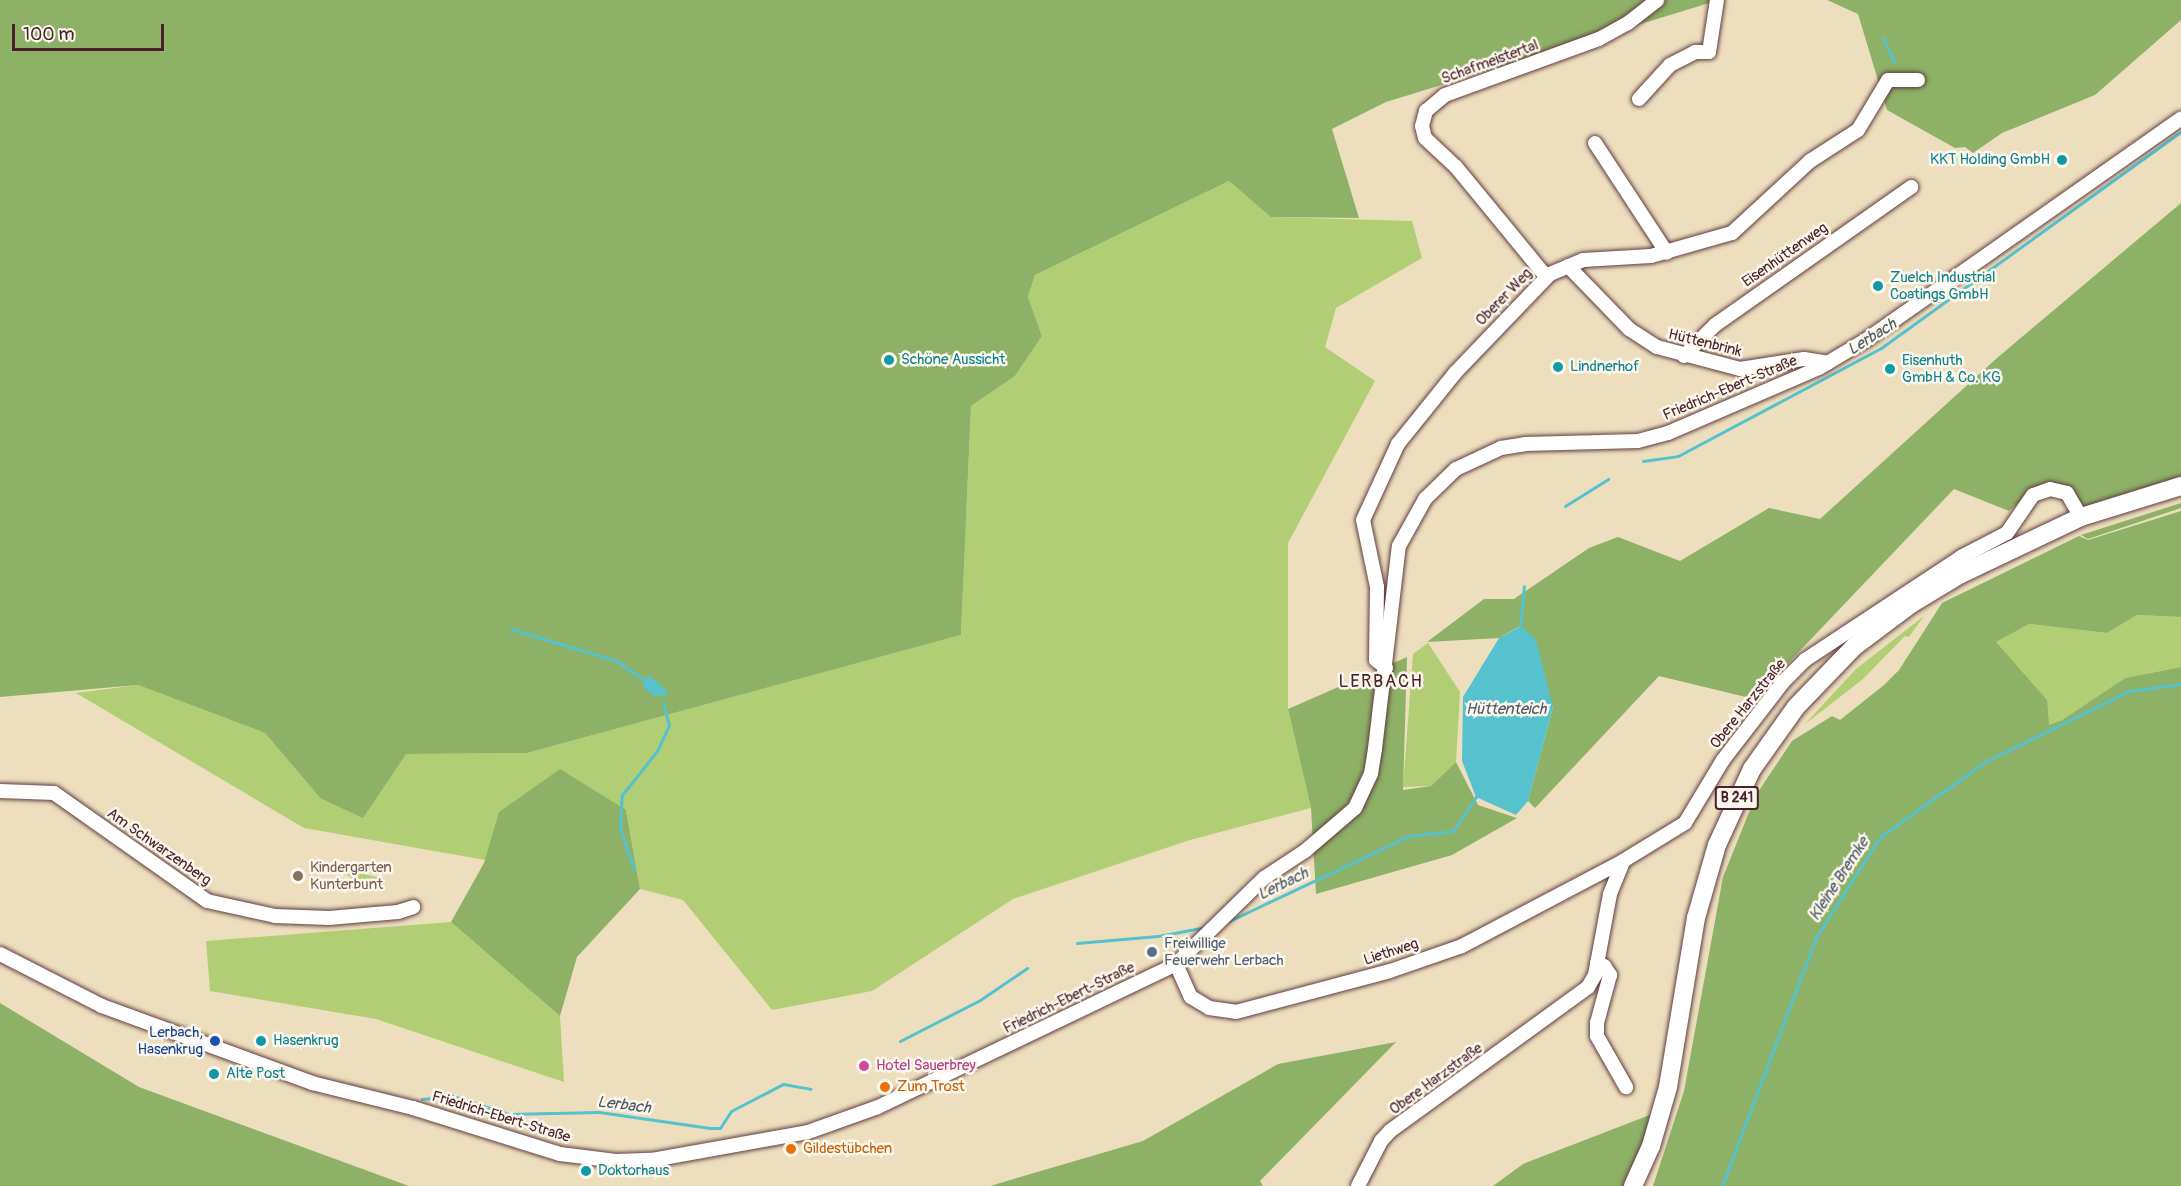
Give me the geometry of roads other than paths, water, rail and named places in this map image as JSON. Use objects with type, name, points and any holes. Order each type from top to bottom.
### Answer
[{"type":"main road","name":"B 241","points":[[1633,1186],[1651,1146],[1668,1087],[1708,873],[1734,803],[1764,750],[1813,688],[1881,626],[1961,574],[2081,518],[2181,486]]},
{"type":"main road","name":"B 241","points":[[1646,1186],[1679,1090],[1718,876],[1745,807],[1790,732],[1863,655],[1933,603],[2062,537],[2181,498]]},
{"type":"street","name":"Schafmeistertal","points":[[1544,274],[1452,162],[1425,138],[1422,126],[1426,111],[1445,95],[1599,39],[1628,23],[1657,0]]},
{"type":"street","points":[[1639,99],[1670,65],[1695,52],[1709,52],[1718,0]]},
{"type":"street","name":"Oberer Weg","points":[[1386,668],[1376,660],[1377,587],[1363,530],[1374,491],[1398,444],[1430,400],[1546,277],[1568,266],[1594,258],[1667,253],[1706,244],[1736,231],[1804,166],[1858,130],[1888,80],[1918,80]]},
{"type":"street","name":"Friedrich-Ebert-Straße","points":[[0,954],[102,1006],[333,1090],[413,1108],[560,1154],[632,1162],[798,1134],[878,1107],[1176,964],[1264,878],[1313,845],[1355,808],[1371,774],[1386,668],[1396,557],[1402,537],[1425,499],[1456,469],[1501,448],[1550,442],[1638,441],[1668,433],[1828,363],[2181,119]]},
{"type":"street","points":[[1595,143],[1667,253]]},
{"type":"street","name":"Eisenhüttenweg","points":[[1684,356],[1715,326],[1911,187]]},
{"type":"street","name":"Hüttenbrink","points":[[1568,266],[1633,332],[1657,347],[1684,356],[1745,370],[1791,360],[1828,363]]},
{"type":"street","name":"Obere Harzstraße","points":[[1358,1186],[1381,1141],[1390,1131],[1572,1001],[1588,987],[1597,963],[1603,922],[1623,861],[1685,823],[1724,760],[1783,682],[1825,644],[1961,557],[2007,532],[2033,495],[2041,490],[2067,493],[2081,518]]},
{"type":"street","name":"Am Schwarzenberg","points":[[0,791],[54,793],[207,900],[275,916],[329,918],[398,912],[413,907]]},
{"type":"street","name":"Liethweg","points":[[1176,964],[1191,997],[1224,1013],[1244,1010],[1390,971],[1462,946],[1623,861]]},
{"type":"street","points":[[1597,963],[1610,975],[1597,1023],[1597,1036],[1626,1087]]},
{"type":"water","name":"Hüttenteich","points":[[1521,626],[1536,640],[1553,707],[1528,801],[1516,815],[1476,797],[1462,761],[1463,697],[1499,638]]},
{"type":"water","points":[[649,675],[666,690],[668,695],[654,696],[643,687]]},
{"type":"waterway","points":[[1883,38],[1894,62]]},
{"type":"waterway","name":"Lerbach","points":[[1643,461],[1678,456],[1881,348],[2181,132]]},
{"type":"waterway","name":"Lerbach","points":[[1565,506],[1608,479]]},
{"type":"waterway","name":"Lerbach","points":[[1520,628],[1524,586]]},
{"type":"waterway","points":[[511,629],[617,661],[647,682]]},
{"type":"waterway","name":"Kleine Bremke","points":[[1722,1186],[1816,937],[1880,837],[1986,761],[2129,691],[2181,684]]},
{"type":"waterway","points":[[634,869],[620,828],[622,795],[657,751],[669,725],[663,703]]},
{"type":"waterway","name":"Lerbach","points":[[1227,922],[1409,836],[1453,831],[1478,794]]},
{"type":"waterway","name":"Lerbach","points":[[1077,943],[1158,936],[1206,927]]},
{"type":"waterway","name":"Lerbach","points":[[900,1041],[980,1000],[1027,968]]},
{"type":"waterway","name":"Lerbach","points":[[422,1099],[453,1096],[508,1114],[599,1112],[720,1128],[731,1111],[783,1084],[811,1089]]},
{"type":"place","name":"KKT Holding GmbH","points":[[2062,160]]},
{"type":"place","name":"Zuelch Industrial Coatings GmbH","points":[[1878,286]]},
{"type":"place","name":"Schöne Aussicht","points":[[889,360]]},
{"type":"place","name":"Lindnerhof","points":[[1558,367]]},
{"type":"place","name":"Eisenhuth GmbH & Co. KG","points":[[1890,369]]},
{"type":"place","name":"Kindergarten Kunterbunt","points":[[298,876]]},
{"type":"place","name":"Freiwillige Feuerwehr Lerbach","points":[[1152,952]]},
{"type":"place","name":"Lerbach, Hasenkrug","points":[[215,1041]]},
{"type":"place","name":"Hasenkrug","points":[[261,1041]]},
{"type":"place","name":"Hotel Sauerbrey","points":[[864,1066]]},
{"type":"place","name":"Alte Post","points":[[214,1074]]},
{"type":"place","name":"Zum Trost","points":[[885,1087]]},
{"type":"place","name":"Gildestübchen","points":[[791,1149]]},
{"type":"place","name":"Doktorhaus","points":[[586,1171]]},
{"type":"district","name":"LERBACH","points":[[1381,682]]}]
